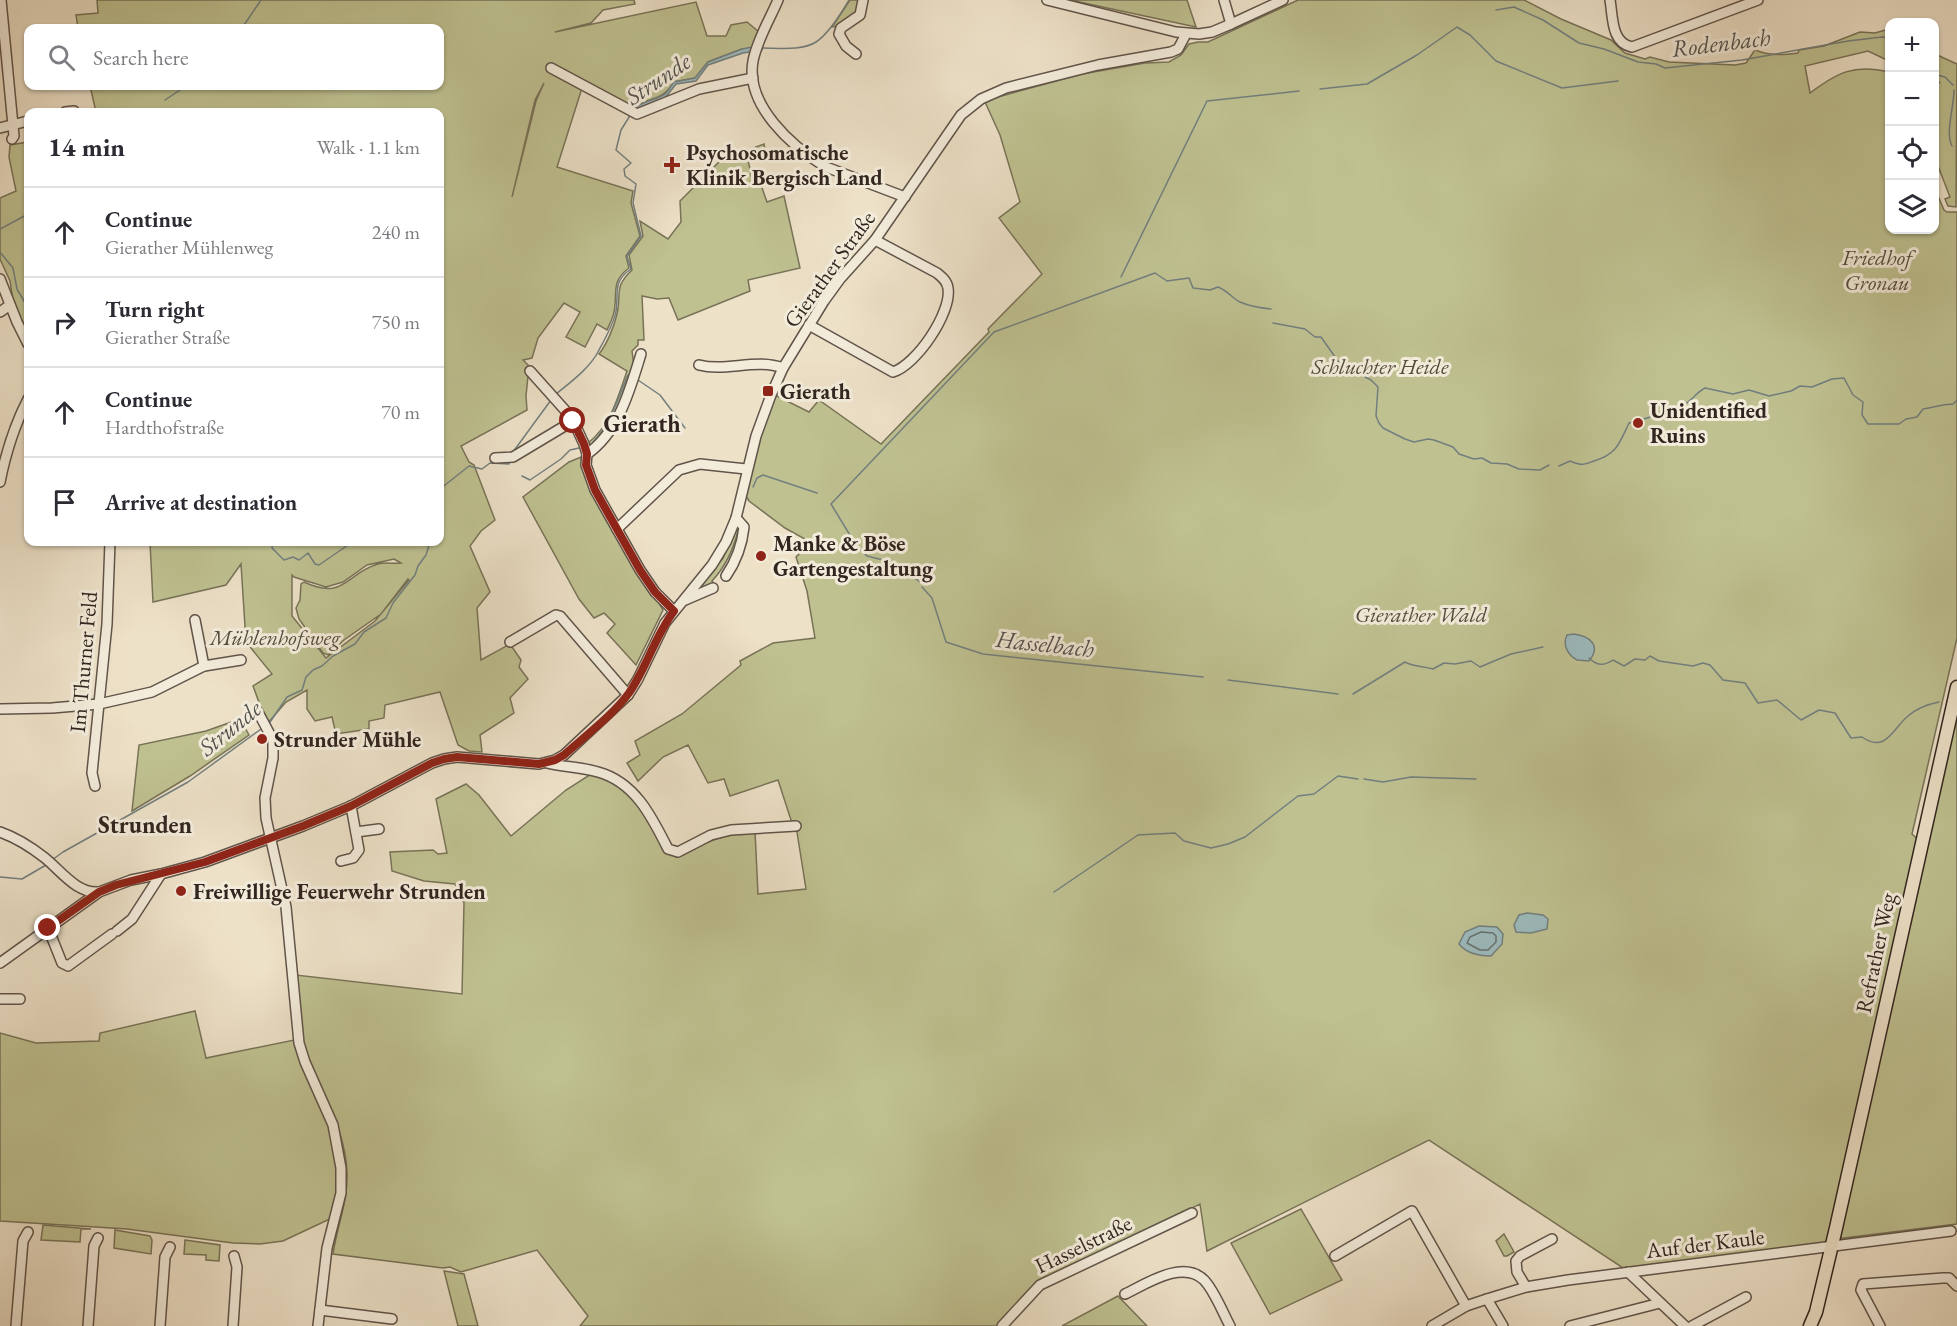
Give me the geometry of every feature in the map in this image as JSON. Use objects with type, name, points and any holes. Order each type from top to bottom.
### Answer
[{"type":"main road","name":"Refrather Weg","points":[[1810,1326],[1816,1312],[1832,1246],[1957,687]]},
{"type":"street","points":[[1,0],[14,135],[12,139]]},
{"type":"street","points":[[778,0],[757,49],[753,78],[757,96],[765,113],[803,151],[826,167],[905,197]]},
{"type":"street","points":[[856,54],[846,46],[839,34],[841,28],[860,15],[863,0]]},
{"type":"street","points":[[1047,0],[1186,34],[1212,32],[1283,0]]},
{"type":"street","points":[[1224,0],[1231,24]]},
{"type":"street","points":[[1610,0],[1618,40],[1632,47],[1758,0]]},
{"type":"street","name":"Gierather Straße","points":[[547,763],[564,755],[628,695],[665,623],[712,565],[726,542],[736,518],[746,469],[759,427],[783,368],[809,324],[840,279],[875,240],[961,115],[981,99],[1006,88],[1054,75],[1171,52],[1178,48],[1186,34]]},
{"type":"street","points":[[550,68],[633,113],[639,114],[699,89],[753,78]]},
{"type":"street","points":[[0,128],[24,122]]},
{"type":"street","points":[[809,324],[893,372],[900,370],[908,363],[928,339],[938,326],[945,309],[948,292],[944,279],[875,240]]},
{"type":"street","points":[[0,279],[24,336]]},
{"type":"street","points":[[0,312],[10,304]]},
{"type":"street","points":[[587,454],[606,437],[617,419],[641,354]]},
{"type":"street","points":[[699,365],[704,367],[774,364],[783,368]]},
{"type":"street","points":[[530,371],[573,421],[587,454],[586,465],[595,490],[655,592],[674,611]]},
{"type":"street","points":[[0,482],[3,451],[24,408]]},
{"type":"street","points":[[495,458],[511,458],[573,421]]},
{"type":"street","points":[[617,529],[679,470],[700,464],[746,469]]},
{"type":"street","name":"Gierather Straße","points":[[726,576],[738,558],[742,544],[744,526],[736,518]]},
{"type":"street","name":"Im Thurner Feld","points":[[95,786],[92,773],[107,624],[110,546]]},
{"type":"street","name":"Gierather Straße","points":[[683,600],[713,588]]},
{"type":"street","points":[[510,642],[556,615],[560,616],[628,695]]},
{"type":"street","points":[[195,621],[204,666]]},
{"type":"street","points":[[0,709],[99,704],[152,692],[204,666],[241,660]]},
{"type":"street","points":[[258,712],[273,740],[273,758],[265,798],[266,818],[286,907],[299,1043],[333,1125],[341,1168],[341,1193],[327,1248],[318,1326]]},
{"type":"street","points":[[0,832],[16,837],[49,861],[81,889],[90,893],[99,892],[131,880],[205,862],[272,838],[351,806],[432,763],[457,757],[547,763],[596,771],[617,778],[646,808],[668,849],[672,851],[678,852],[711,835],[730,830],[796,826]]},
{"type":"street","points":[[341,861],[353,858],[359,850],[351,806]]},
{"type":"street","points":[[356,832],[379,829]]},
{"type":"street","points":[[48,928],[62,963],[68,966],[132,919],[161,874]]},
{"type":"street","points":[[0,963],[99,892]]},
{"type":"street","points":[[0,999],[20,999]]},
{"type":"street","points":[[1335,1256],[1412,1211],[1466,1306]]},
{"type":"street","name":"Hasselstraße","points":[[1002,1326],[1040,1285],[1192,1213]]},
{"type":"street","name":"Auf der Kaule","points":[[1432,1326],[1466,1306],[1526,1287],[1951,1231]]},
{"type":"street","points":[[16,1326],[23,1240],[28,1232]]},
{"type":"street","points":[[88,1326],[94,1246],[98,1238]]},
{"type":"street","points":[[1526,1287],[1516,1272],[1516,1261],[1520,1256],[1552,1239]]},
{"type":"street","points":[[160,1326],[165,1257],[170,1247]]},
{"type":"street","points":[[233,1326],[237,1267],[234,1256]]},
{"type":"street","points":[[1125,1294],[1175,1272],[1192,1273],[1204,1279],[1230,1326]]},
{"type":"street","points":[[1628,1272],[1685,1326]]},
{"type":"street","points":[[1880,1326],[1861,1290],[1863,1284],[1949,1278],[1957,1287]]},
{"type":"street","points":[[1692,1326],[1746,1297]]},
{"type":"street","points":[[1487,1299],[1503,1326]]},
{"type":"street","points":[[1570,1326],[1660,1303]]},
{"type":"street","points":[[320,1310],[393,1319]]},
{"type":"green space","name":"Mühlenhofsweg","points":[[97,0],[634,0],[635,4],[603,10],[591,23],[555,32],[696,2],[707,36],[726,36],[731,25],[747,22],[759,32],[753,48],[742,49],[708,62],[695,78],[674,82],[664,94],[643,102],[633,110],[582,88],[557,167],[633,191],[631,203],[640,236],[626,256],[629,268],[617,283],[614,312],[607,330],[597,324],[585,347],[566,337],[580,312],[564,303],[538,338],[532,358],[523,360],[529,366],[527,410],[461,446],[469,462],[474,465],[495,520],[481,531],[470,546],[490,592],[477,608],[481,660],[510,644],[521,660],[519,667],[528,679],[510,698],[514,713],[480,735],[482,752],[469,751],[458,745],[440,692],[385,705],[384,718],[369,721],[369,729],[336,734],[332,717],[315,721],[307,709],[307,690],[286,702],[267,724],[253,686],[272,674],[246,642],[241,564],[226,585],[153,602],[150,546],[444,546],[444,108],[95,108],[91,90],[444,90],[444,24],[77,24],[76,15],[98,13]],"holes":[[[544,83],[536,101],[512,197],[535,100]],[[394,559],[401,563],[384,563],[367,568],[337,587],[328,588],[318,587],[304,582],[301,584],[300,600],[296,608],[299,619],[323,653],[328,655],[344,640],[381,614],[326,658],[292,616],[292,575],[326,587],[343,582],[367,565]],[[408,579],[409,580],[384,611]]]},
{"type":"green space","points":[[850,0],[860,0],[859,11],[832,27]]},
{"type":"green space","points":[[1070,0],[1187,0],[1196,27]]},
{"type":"green space","name":"Schluchter Heide","points":[[1298,0],[1524,0],[1561,19],[1611,40],[1625,53],[1645,59],[1650,57],[1669,62],[1735,65],[1746,63],[1755,50],[1776,54],[1798,53],[1799,50],[1824,46],[1860,32],[1875,33],[1885,30],[1885,59],[1868,51],[1805,66],[1810,93],[1829,80],[1847,72],[1866,69],[1885,71],[1885,234],[1939,234],[1939,198],[1944,210],[1957,212],[1957,638],[1912,834],[1926,847],[1957,714],[1957,1224],[1836,1239],[1819,1244],[1623,1268],[1429,1140],[1207,1251],[1200,1204],[1039,1282],[998,1326],[580,1326],[588,1316],[537,1250],[461,1272],[450,1267],[333,1254],[346,1194],[345,1155],[337,1124],[302,1039],[296,975],[462,994],[464,903],[455,884],[424,881],[392,871],[390,852],[433,850],[438,854],[447,853],[436,799],[466,784],[479,795],[511,836],[566,790],[591,774],[599,776],[614,783],[634,799],[661,843],[676,857],[714,840],[755,831],[758,894],[806,889],[796,826],[791,820],[778,780],[730,796],[724,779],[708,783],[688,745],[663,757],[638,781],[627,763],[640,755],[635,741],[682,714],[741,665],[740,661],[773,643],[815,638],[807,591],[796,557],[805,539],[785,528],[749,501],[746,496],[762,431],[775,395],[809,412],[819,400],[881,444],[1042,274],[999,218],[1020,202],[1000,135],[985,102],[1082,74],[1145,63],[1169,62],[1181,55],[1189,44],[1208,42]]},
{"type":"green space","points":[[1939,56],[1957,64],[1956,207],[1948,206],[1945,199],[1950,197],[1939,169]]},
{"type":"green space","points":[[24,143],[24,325],[13,301],[10,281],[0,259],[0,198],[16,191],[9,157],[10,145]]},
{"type":"green space","points":[[764,144],[766,155],[748,160],[753,183],[760,182],[767,202],[784,196],[800,268],[748,280],[750,291],[678,320],[669,298],[657,299],[642,296],[644,340],[638,340],[638,345],[632,351],[634,366],[616,413],[602,437],[593,445],[588,443],[603,428],[608,419],[627,371],[599,354],[614,324],[620,286],[632,270],[629,255],[643,236],[640,221],[668,239],[681,222],[680,201],[721,160]]},
{"type":"green space","points":[[581,457],[592,494],[663,610],[636,665],[607,633],[615,624],[604,613],[594,618],[579,599],[523,497],[569,462]]},
{"type":"green space","points":[[738,525],[742,531],[738,531],[728,558],[712,581],[714,584],[698,590],[723,558]]},
{"type":"green space","points":[[240,719],[249,735],[190,776],[132,811],[139,745],[206,731]]},
{"type":"green space","points":[[195,1011],[206,1058],[294,1040],[327,1119],[334,1142],[338,1174],[332,1218],[283,1241],[260,1244],[233,1243],[127,1229],[0,1221],[0,1033],[36,1043],[99,1041],[100,1033]]},
{"type":"green space","points":[[1301,1209],[1342,1280],[1270,1314],[1231,1243]]},
{"type":"green space","points":[[43,1225],[90,1229],[81,1229],[80,1242],[41,1240]]},
{"type":"green space","points":[[115,1230],[150,1236],[151,1254],[114,1248]]},
{"type":"green space","points":[[1504,1234],[1514,1252],[1507,1256],[1504,1256],[1496,1241]]},
{"type":"green space","points":[[185,1240],[220,1245],[219,1261],[206,1260],[206,1255],[184,1254]]},
{"type":"green space","points":[[444,1271],[464,1274],[478,1326],[458,1326]]},
{"type":"green space","points":[[1118,1296],[1147,1326],[1062,1326],[1116,1297]]},
{"type":"water","points":[[763,45],[762,50],[743,53],[708,65],[696,81],[676,84],[665,98],[633,110],[665,94],[674,82],[695,78],[708,62],[742,49]]},
{"type":"water","points":[[1574,634],[1592,642],[1594,650],[1589,661],[1577,660],[1567,649],[1565,642],[1567,635]]},
{"type":"water","points":[[1527,913],[1543,915],[1548,919],[1547,929],[1531,933],[1516,932],[1514,925],[1519,915]]},
{"type":"water","points":[[1479,926],[1497,927],[1503,934],[1502,944],[1491,956],[1474,954],[1459,944],[1465,932]]},
{"type":"waterway","points":[[245,24],[261,0]]},
{"type":"waterway","name":"Strunde","points":[[763,48],[797,48],[816,42],[830,28],[849,0]]},
{"type":"waterway","name":"Rodenbach","points":[[1496,10],[1514,7],[1543,20],[1579,43],[1665,68],[1742,60],[1848,41],[1885,37]]},
{"type":"waterway","points":[[1320,89],[1367,84],[1417,55],[1457,27],[1470,35],[1496,61],[1562,88],[1618,81]]},
{"type":"waterway","name":"Rodenbach","points":[[1939,75],[1945,77],[1953,85]]},
{"type":"waterway","points":[[165,100],[180,90]]},
{"type":"waterway","name":"Rodenbach","points":[[1952,146],[1949,134],[1954,90]]},
{"type":"waterway","points":[[1121,277],[1207,101],[1299,91]]},
{"type":"waterway","name":"Strunde","points":[[556,394],[586,368],[604,341],[615,316],[619,283],[631,269],[627,256],[641,236],[633,203],[636,184],[625,176],[624,169],[631,163],[616,150],[621,130],[631,114]]},
{"type":"waterway","points":[[0,229],[24,216]]},
{"type":"waterway","points":[[0,252],[13,268],[17,289],[24,301]]},
{"type":"waterway","points":[[920,582],[895,563],[867,556],[856,545],[831,504],[994,332],[1155,273],[1167,281],[1189,278],[1193,288],[1210,290],[1218,287],[1240,302],[1271,309]]},
{"type":"waterway","points":[[1273,323],[1305,329],[1315,337],[1321,337],[1340,364],[1371,380],[1378,387],[1376,416],[1383,428],[1414,442],[1434,440],[1453,447],[1459,454],[1474,459],[1482,458],[1491,463],[1507,464],[1519,469],[1540,470],[1549,465]]},
{"type":"waterway","name":"Hasselbach","points":[[593,442],[609,419],[628,375]]},
{"type":"waterway","points":[[1559,466],[1570,461],[1585,464],[1608,455],[1620,442],[1629,423],[1678,407],[1705,388],[1733,394],[1749,390],[1769,396],[1791,391],[1800,386],[1812,387],[1832,379],[1844,378],[1853,395],[1863,402],[1862,415],[1868,424],[1899,424],[1906,419],[1917,417],[1923,409],[1953,404],[1957,400]]},
{"type":"waterway","name":"Hasselbach","points":[[638,380],[660,395],[685,428]]},
{"type":"waterway","name":"Strunde","points":[[513,452],[551,400]]},
{"type":"waterway","name":"Hasselbach","points":[[522,476],[530,480],[570,450],[579,448]]},
{"type":"waterway","name":"Strunde","points":[[444,486],[469,466],[482,469],[490,463],[509,464],[510,462]]},
{"type":"waterway","name":"Hasselbach","points":[[753,487],[757,478],[763,475],[817,493]]},
{"type":"waterway","points":[[272,546],[284,560],[293,557],[299,560],[308,553],[315,564],[319,565],[347,546]]},
{"type":"waterway","name":"Strunde","points":[[268,725],[287,697],[302,690],[306,677],[313,670],[355,644],[364,632],[386,618],[393,603],[415,575],[429,546]]},
{"type":"waterway","name":"Hasselbach","points":[[922,587],[932,598],[946,642],[983,654],[1203,677]]},
{"type":"waterway","name":"Hasselbach","points":[[1353,694],[1405,662],[1433,669],[1444,663],[1455,664],[1471,661],[1480,667],[1511,654],[1543,647]]},
{"type":"waterway","name":"Hasselbach","points":[[1589,658],[1598,664],[1613,660],[1624,666],[1635,659],[1645,660],[1650,656],[1659,661],[1693,666],[1703,663],[1710,665],[1723,680],[1745,683],[1758,703],[1777,700],[1801,720],[1819,710],[1835,713],[1851,738],[1862,737],[1877,743],[1888,737],[1911,713],[1939,702]]},
{"type":"waterway","name":"Hasselbach","points":[[1228,680],[1338,694]]},
{"type":"waterway","name":"Strunde","points":[[52,860],[188,782],[261,729]]},
{"type":"waterway","points":[[1054,892],[1138,835],[1175,833],[1184,841],[1211,848],[1228,844],[1245,837],[1298,796],[1314,794],[1338,776],[1358,779]]},
{"type":"waterway","points":[[1364,779],[1383,782],[1411,777],[1476,779]]},
{"type":"waterway","name":"Strunde","points":[[0,877],[22,879],[46,865]]},
{"type":"place","name":"Psychosomatische Klinik Bergisch Land","points":[[672,165]]},
{"type":"place","name":"Gierath","points":[[768,391]]},
{"type":"place","name":"Unidentified Ruins","points":[[1638,423]]},
{"type":"place","name":"Manke & Böse Gartengestaltung","points":[[761,556]]},
{"type":"place","name":"Strunder Mühle","points":[[262,739]]},
{"type":"place","name":"Freiwillige Feuerwehr Strunden","points":[[181,891]]},
{"type":"district","name":"Gierath","points":[[642,424]]},
{"type":"district","name":"Strunden","points":[[145,825]]},
{"type":"route","points":[[48,928],[99,892],[131,880],[205,862],[303,826],[351,806],[432,763],[444,759],[457,757],[539,764],[555,760],[564,755],[620,704],[638,679],[665,623],[674,611],[655,592],[640,570],[595,490],[586,465],[587,454],[584,444],[573,421]]},
{"type":"park label","name":"Friedhof Gronau","points":[[1877,270]]},
{"type":"park label","name":"Gierather Wald","points":[[1421,614]]}]
